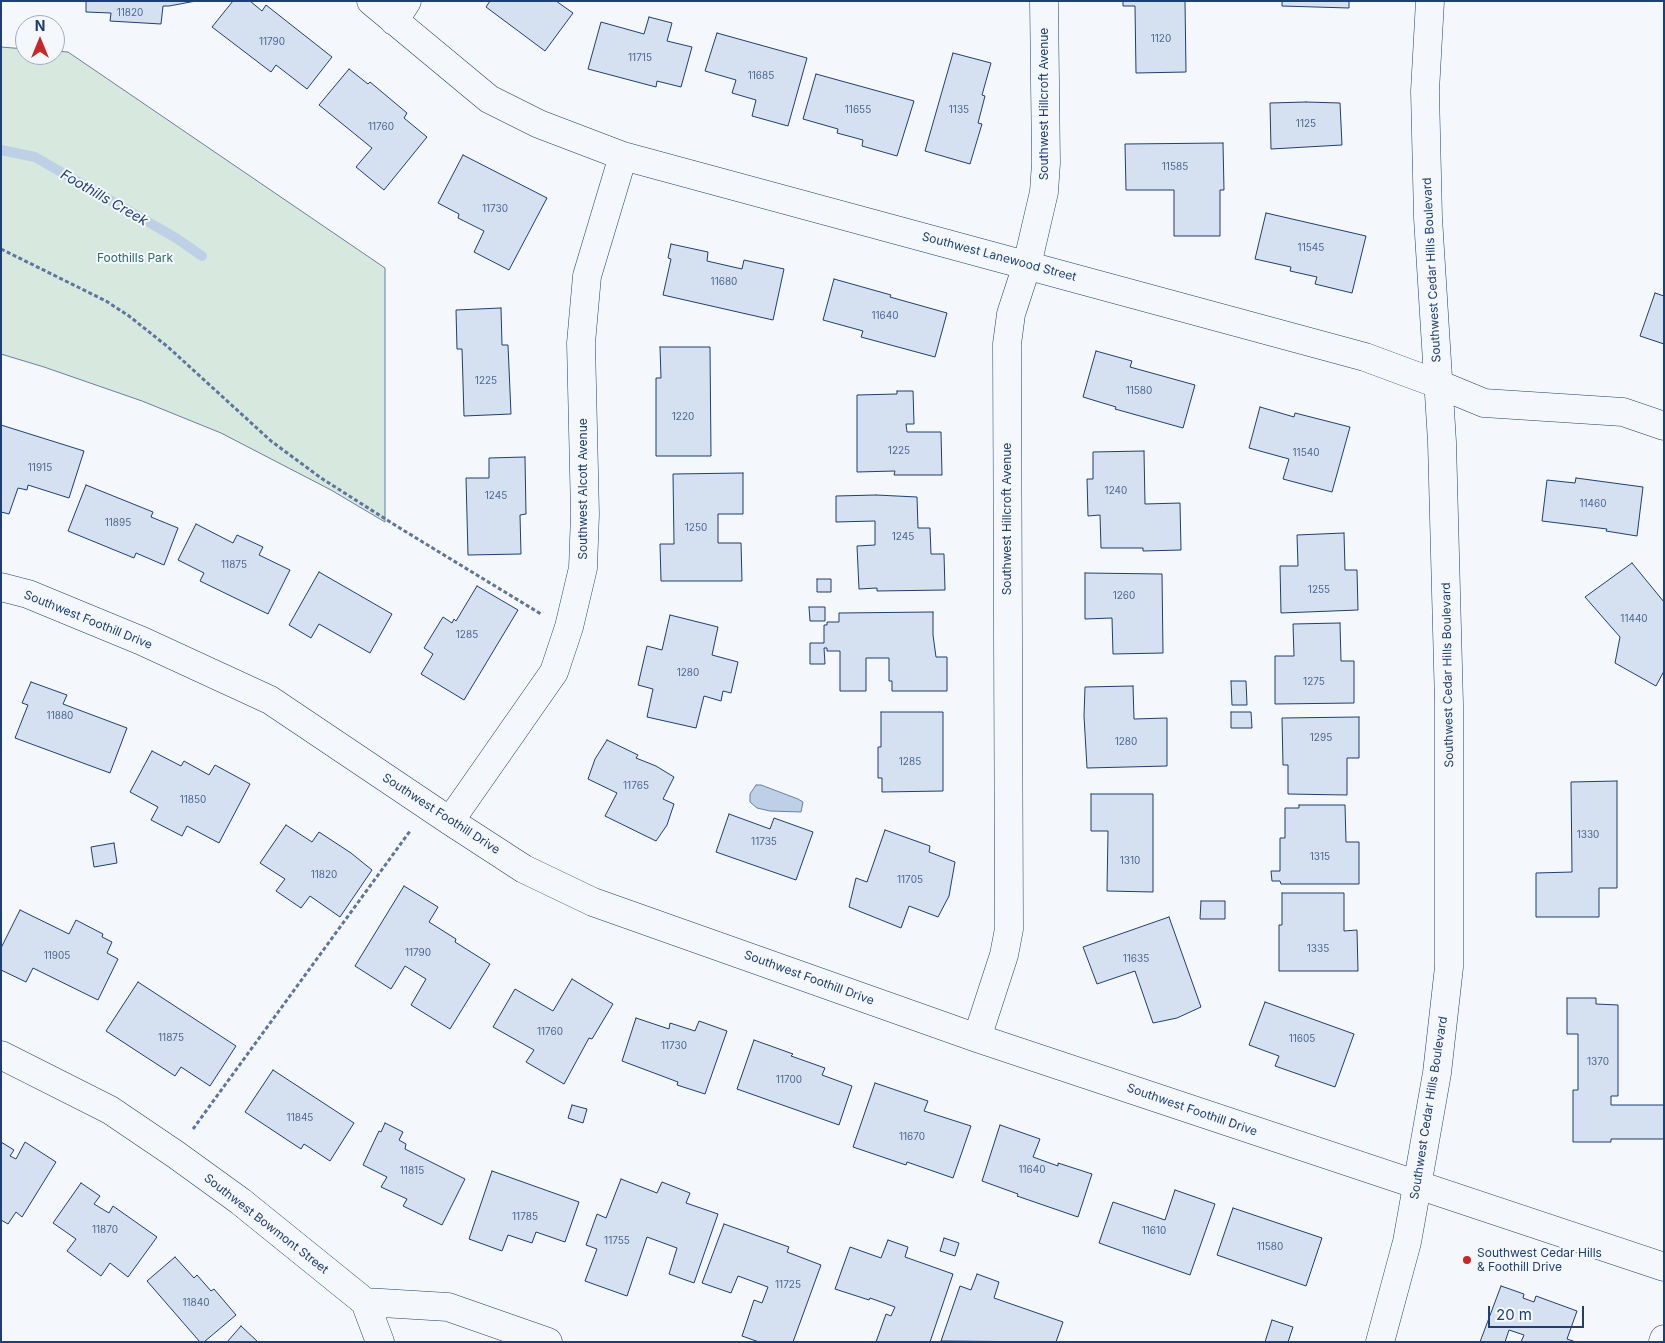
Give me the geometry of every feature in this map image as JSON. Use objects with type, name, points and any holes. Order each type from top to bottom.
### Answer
[{"type":"street","name":"Southwest Lanewood Street","points":[[371,1],[401,11],[489,99],[539,124],[623,156],[1365,357],[1484,403],[1623,412],[1664,426]]},
{"type":"street","name":"Southwest Hillcroft Avenue","points":[[977,1038],[1004,954],[1009,930],[1007,344],[1011,314],[1027,265],[1044,192],[1046,163],[1044,1]]},
{"type":"street","name":"Southwest Cedar Hills Boulevard","points":[[1380,1342],[1407,1242],[1418,1186],[1437,1073],[1449,967],[1449,704],[1442,442],[1428,218],[1425,91],[1430,1]]},
{"type":"street","name":"Southwest Alcott Avenue","points":[[450,821],[554,672],[569,628],[583,568],[585,514],[581,343],[587,276],[623,156]]},
{"type":"street","name":"Southwest Foothill Drive","points":[[1,587],[28,594],[142,641],[270,700],[524,869],[593,902],[977,1038],[1664,1267]]},
{"type":"street","name":"Southwest Bowmont Street","points":[[1,1055],[110,1110],[175,1154],[240,1201],[365,1302]]},
{"type":"street","points":[[380,1342],[365,1302],[448,1307],[548,1342]]},
{"type":"path","points":[[1,249],[106,301],[129,316],[168,347],[271,441],[321,478],[527,606],[569,628]]},
{"type":"path","points":[[175,1154],[428,806]]},
{"type":"green space","name":"Foothills Park","points":[[1,47],[15,48],[15,65],[65,65],[65,52],[68,52],[385,268],[385,522],[331,490],[221,433],[142,401],[1,354]]},
{"type":"water","points":[[756,785],[761,785],[803,802],[801,812],[770,811],[757,808],[750,802],[750,794]]},
{"type":"building","points":[[86,1],[196,1],[163,6],[161,24],[110,21],[111,13],[86,12]]},
{"type":"building","points":[[233,1],[250,1],[262,11],[266,5],[332,57],[307,89],[276,65],[271,72],[212,27]]},
{"type":"building","points":[[490,1],[556,1],[573,13],[545,51],[486,7]]},
{"type":"building","points":[[1123,1],[1185,1],[1186,72],[1136,73],[1135,6],[1123,6]]},
{"type":"building","points":[[1282,1],[1349,1],[1349,8],[1282,6]]},
{"type":"building","points":[[649,17],[672,23],[667,41],[692,47],[681,87],[657,81],[656,87],[588,69],[601,22],[644,34]]},
{"type":"building","points":[[717,33],[807,58],[788,126],[752,116],[756,100],[732,93],[736,80],[705,71]]},
{"type":"building","points":[[953,53],[991,63],[982,95],[985,96],[978,123],[982,124],[970,164],[925,151]]},
{"type":"building","points":[[349,69],[368,84],[370,82],[407,113],[404,118],[427,137],[384,190],[356,167],[372,148],[319,105]]},
{"type":"building","points":[[816,74],[914,101],[897,156],[862,146],[863,140],[837,133],[838,129],[803,119]]},
{"type":"building","points":[[1270,103],[1340,103],[1342,145],[1271,149]]},
{"type":"building","points":[[1223,143],[1224,190],[1220,190],[1220,236],[1174,236],[1174,190],[1126,190],[1125,144]]},
{"type":"building","points":[[463,155],[547,198],[509,270],[474,252],[484,231],[458,218],[459,214],[438,203]]},
{"type":"building","points":[[1266,213],[1366,236],[1352,293],[1315,284],[1317,277],[1290,271],[1291,267],[1255,259]]},
{"type":"building","points":[[671,244],[708,252],[707,261],[742,269],[744,260],[784,269],[773,320],[663,295],[671,259],[668,258]]},
{"type":"building","points":[[834,279],[947,313],[935,357],[861,337],[863,331],[823,320]]},
{"type":"building","points":[[1655,293],[1664,296],[1664,344],[1640,336]]},
{"type":"building","points":[[501,308],[502,345],[508,345],[511,414],[464,416],[462,349],[457,349],[456,310]]},
{"type":"building","points":[[660,347],[710,347],[711,456],[656,456],[656,378],[661,378]]},
{"type":"building","points":[[1096,351],[1132,361],[1130,367],[1195,385],[1183,428],[1115,409],[1116,407],[1083,397]]},
{"type":"building","points":[[897,391],[913,391],[914,424],[906,424],[907,432],[941,432],[942,475],[894,475],[895,471],[857,472],[857,395],[897,394]]},
{"type":"building","points":[[1260,407],[1294,417],[1295,413],[1350,427],[1332,492],[1283,479],[1289,459],[1249,448]]},
{"type":"building","points":[[1,425],[84,451],[69,498],[28,485],[27,490],[18,488],[9,514],[1,512]]},
{"type":"building","points":[[1144,451],[1145,504],[1180,503],[1181,550],[1143,551],[1143,548],[1101,548],[1100,515],[1088,516],[1087,479],[1093,479],[1093,452]]},
{"type":"building","points":[[525,457],[526,514],[520,515],[521,554],[468,555],[466,478],[489,478],[489,458]]},
{"type":"building","points":[[743,473],[743,514],[718,514],[718,543],[741,543],[742,581],[661,581],[660,544],[674,544],[673,474]]},
{"type":"building","points":[[1576,478],[1643,487],[1637,536],[1606,531],[1607,529],[1542,521],[1547,480],[1575,483]]},
{"type":"building","points":[[86,485],[153,512],[151,517],[178,528],[164,565],[136,553],[134,558],[68,531]]},
{"type":"building","points":[[836,496],[917,497],[918,528],[930,528],[931,554],[944,554],[945,590],[877,591],[877,588],[859,589],[857,546],[875,545],[875,521],[836,522]]},
{"type":"building","points":[[196,524],[233,543],[237,535],[263,547],[259,555],[290,570],[268,614],[200,581],[204,573],[178,560]]},
{"type":"building","points":[[1344,533],[1345,570],[1357,570],[1358,610],[1281,613],[1280,566],[1298,566],[1297,535]]},
{"type":"building","points":[[1632,563],[1664,602],[1664,671],[1656,686],[1615,663],[1620,637],[1585,597]]},
{"type":"building","points":[[319,572],[392,614],[370,653],[319,624],[311,638],[289,625]]},
{"type":"building","points":[[1085,573],[1162,574],[1163,653],[1113,654],[1112,618],[1085,619]]},
{"type":"building","points":[[817,579],[831,579],[831,592],[817,592]]},
{"type":"building","points":[[477,586],[518,610],[464,700],[421,674],[433,654],[424,648],[443,617],[452,623],[454,619],[456,621]]},
{"type":"building","points":[[809,607],[825,607],[825,621],[810,621]]},
{"type":"building","points":[[933,612],[933,635],[936,657],[947,657],[947,691],[892,691],[892,681],[889,681],[889,658],[866,658],[866,691],[840,691],[840,651],[827,651],[827,648],[824,648],[825,664],[810,664],[810,643],[824,643],[824,625],[827,625],[827,622],[839,622],[839,613]]},
{"type":"building","points":[[670,615],[718,627],[712,655],[738,662],[731,693],[723,691],[721,701],[704,696],[696,728],[647,717],[653,689],[638,685],[647,646],[662,650]]},
{"type":"building","points":[[1340,623],[1341,661],[1354,661],[1354,703],[1275,704],[1275,656],[1294,656],[1293,624]]},
{"type":"building","points":[[1231,681],[1246,681],[1247,705],[1232,705]]},
{"type":"building","points":[[31,682],[67,695],[63,704],[127,728],[110,773],[15,738],[28,705],[22,703]]},
{"type":"building","points":[[1133,686],[1134,719],[1167,718],[1167,766],[1087,768],[1084,716],[1085,687]]},
{"type":"building","points":[[881,712],[943,712],[943,791],[882,792],[882,778],[878,778],[878,747],[881,747]]},
{"type":"building","points":[[1231,712],[1251,712],[1252,728],[1231,728]]},
{"type":"building","points":[[1359,717],[1359,758],[1347,758],[1347,795],[1288,794],[1288,765],[1283,765],[1282,718]]},
{"type":"building","points":[[607,740],[638,755],[636,758],[656,766],[674,777],[663,799],[674,804],[667,825],[656,841],[605,816],[617,793],[588,779],[595,759]]},
{"type":"building","points":[[152,751],[181,766],[184,761],[209,775],[215,765],[250,784],[219,843],[187,826],[182,836],[151,820],[158,807],[130,792]]},
{"type":"building","points":[[1617,781],[1617,888],[1599,888],[1599,917],[1536,917],[1536,873],[1572,872],[1571,782]]},
{"type":"building","points":[[1091,794],[1153,794],[1153,892],[1107,891],[1108,831],[1091,831]]},
{"type":"building","points":[[1299,805],[1345,805],[1346,842],[1359,842],[1359,884],[1281,884],[1280,881],[1272,881],[1271,871],[1280,871],[1280,838],[1285,838],[1285,808],[1299,808]]},
{"type":"building","points":[[729,814],[770,829],[774,818],[813,832],[796,880],[716,852]]},
{"type":"building","points":[[286,825],[312,842],[319,832],[351,853],[372,870],[340,917],[310,896],[301,908],[276,891],[285,879],[260,863]]},
{"type":"building","points":[[885,830],[930,846],[929,852],[955,862],[949,896],[938,917],[909,906],[901,928],[849,907],[856,878],[867,882]]},
{"type":"building","points":[[114,843],[117,863],[94,867],[91,847]]},
{"type":"building","points":[[404,886],[438,907],[429,922],[456,939],[455,942],[490,964],[450,1029],[411,1005],[426,979],[405,966],[391,989],[355,966]]},
{"type":"building","points":[[1282,893],[1344,893],[1344,931],[1357,930],[1358,971],[1279,971],[1279,925],[1282,925]]},
{"type":"building","points":[[1201,901],[1225,901],[1225,919],[1200,919]]},
{"type":"building","points":[[20,910],[69,934],[76,920],[103,934],[102,937],[112,942],[107,953],[118,959],[98,1000],[33,968],[26,982],[1,970],[1,948]]},
{"type":"building","points":[[1169,917],[1201,1007],[1177,1018],[1153,1023],[1135,971],[1097,984],[1083,947]]},
{"type":"building","points":[[572,979],[613,1004],[592,1039],[589,1038],[564,1084],[526,1062],[534,1050],[493,1027],[515,989],[553,1011]]},
{"type":"building","points":[[138,982],[236,1046],[210,1086],[181,1067],[175,1076],[106,1031]]},
{"type":"building","points":[[1567,998],[1596,998],[1596,1004],[1618,1005],[1618,1096],[1611,1096],[1611,1105],[1664,1105],[1664,1139],[1611,1139],[1611,1142],[1573,1142],[1573,1090],[1578,1090],[1578,1034],[1567,1034]]},
{"type":"building","points":[[1265,1002],[1354,1034],[1335,1087],[1275,1066],[1279,1056],[1249,1045]]},
{"type":"building","points":[[636,1018],[669,1029],[670,1023],[695,1031],[699,1021],[727,1031],[705,1094],[677,1085],[678,1082],[622,1061]]},
{"type":"building","points":[[754,1040],[825,1068],[822,1075],[852,1086],[839,1125],[737,1089]]},
{"type":"building","points":[[273,1070],[354,1123],[330,1161],[304,1144],[301,1149],[245,1112]]},
{"type":"building","points":[[875,1083],[928,1101],[924,1111],[971,1126],[953,1178],[907,1162],[906,1165],[853,1147]]},
{"type":"building","points":[[572,1105],[587,1109],[583,1123],[568,1118]]},
{"type":"building","points":[[385,1123],[403,1132],[399,1140],[406,1144],[405,1149],[465,1179],[442,1225],[403,1206],[407,1199],[381,1187],[387,1177],[363,1165],[379,1131],[381,1132]]},
{"type":"building","points":[[1000,1125],[1040,1139],[1033,1157],[1058,1166],[1058,1163],[1092,1174],[1078,1217],[1017,1196],[1018,1194],[982,1181]]},
{"type":"building","points":[[1,1142],[14,1150],[10,1156],[16,1159],[25,1142],[56,1162],[22,1217],[16,1212],[8,1224],[1,1220]]},
{"type":"building","points":[[492,1171],[579,1202],[565,1242],[536,1232],[532,1243],[508,1235],[502,1251],[469,1239]]},
{"type":"building","points":[[621,1179],[657,1193],[662,1182],[690,1193],[686,1203],[718,1214],[694,1283],[669,1274],[677,1248],[647,1237],[627,1296],[585,1281],[597,1249],[586,1245],[597,1214],[606,1218]]},
{"type":"building","points":[[81,1183],[100,1196],[94,1204],[109,1213],[113,1206],[157,1237],[128,1277],[110,1263],[101,1276],[67,1251],[76,1239],[53,1223]]},
{"type":"building","points":[[1175,1190],[1215,1204],[1190,1275],[1099,1243],[1113,1202],[1165,1220]]},
{"type":"building","points":[[1233,1208],[1322,1238],[1306,1286],[1217,1255]]},
{"type":"building","points":[[724,1224],[789,1247],[787,1252],[821,1265],[793,1342],[759,1342],[742,1336],[754,1300],[762,1303],[768,1287],[738,1276],[731,1293],[702,1283]]},
{"type":"building","points":[[944,1238],[959,1243],[955,1256],[940,1251]]},
{"type":"building","points":[[888,1240],[908,1247],[905,1257],[953,1274],[930,1342],[876,1342],[886,1314],[891,1316],[895,1307],[835,1289],[850,1247],[881,1258]]},
{"type":"building","points":[[175,1257],[194,1278],[197,1275],[211,1291],[214,1289],[236,1315],[204,1342],[200,1342],[147,1281]]},
{"type":"building","points":[[977,1274],[999,1282],[994,1298],[1063,1322],[1056,1342],[941,1341],[960,1286],[971,1290]]},
{"type":"building","points":[[1501,1286],[1524,1294],[1523,1298],[1534,1302],[1536,1296],[1577,1311],[1567,1339],[1576,1342],[1521,1342],[1524,1335],[1509,1330],[1505,1342],[1480,1342]]},
{"type":"building","points":[[1272,1320],[1293,1327],[1288,1342],[1265,1342]]},
{"type":"building","points":[[241,1326],[258,1342],[227,1342]]},
{"type":"waterway","name":"Foothills Creek","points":[[1,150],[35,157],[176,238],[202,256]]},
{"type":"place","name":"Southwest Cedar Hills & Foothill Drive","points":[[1467,1260]]}]
